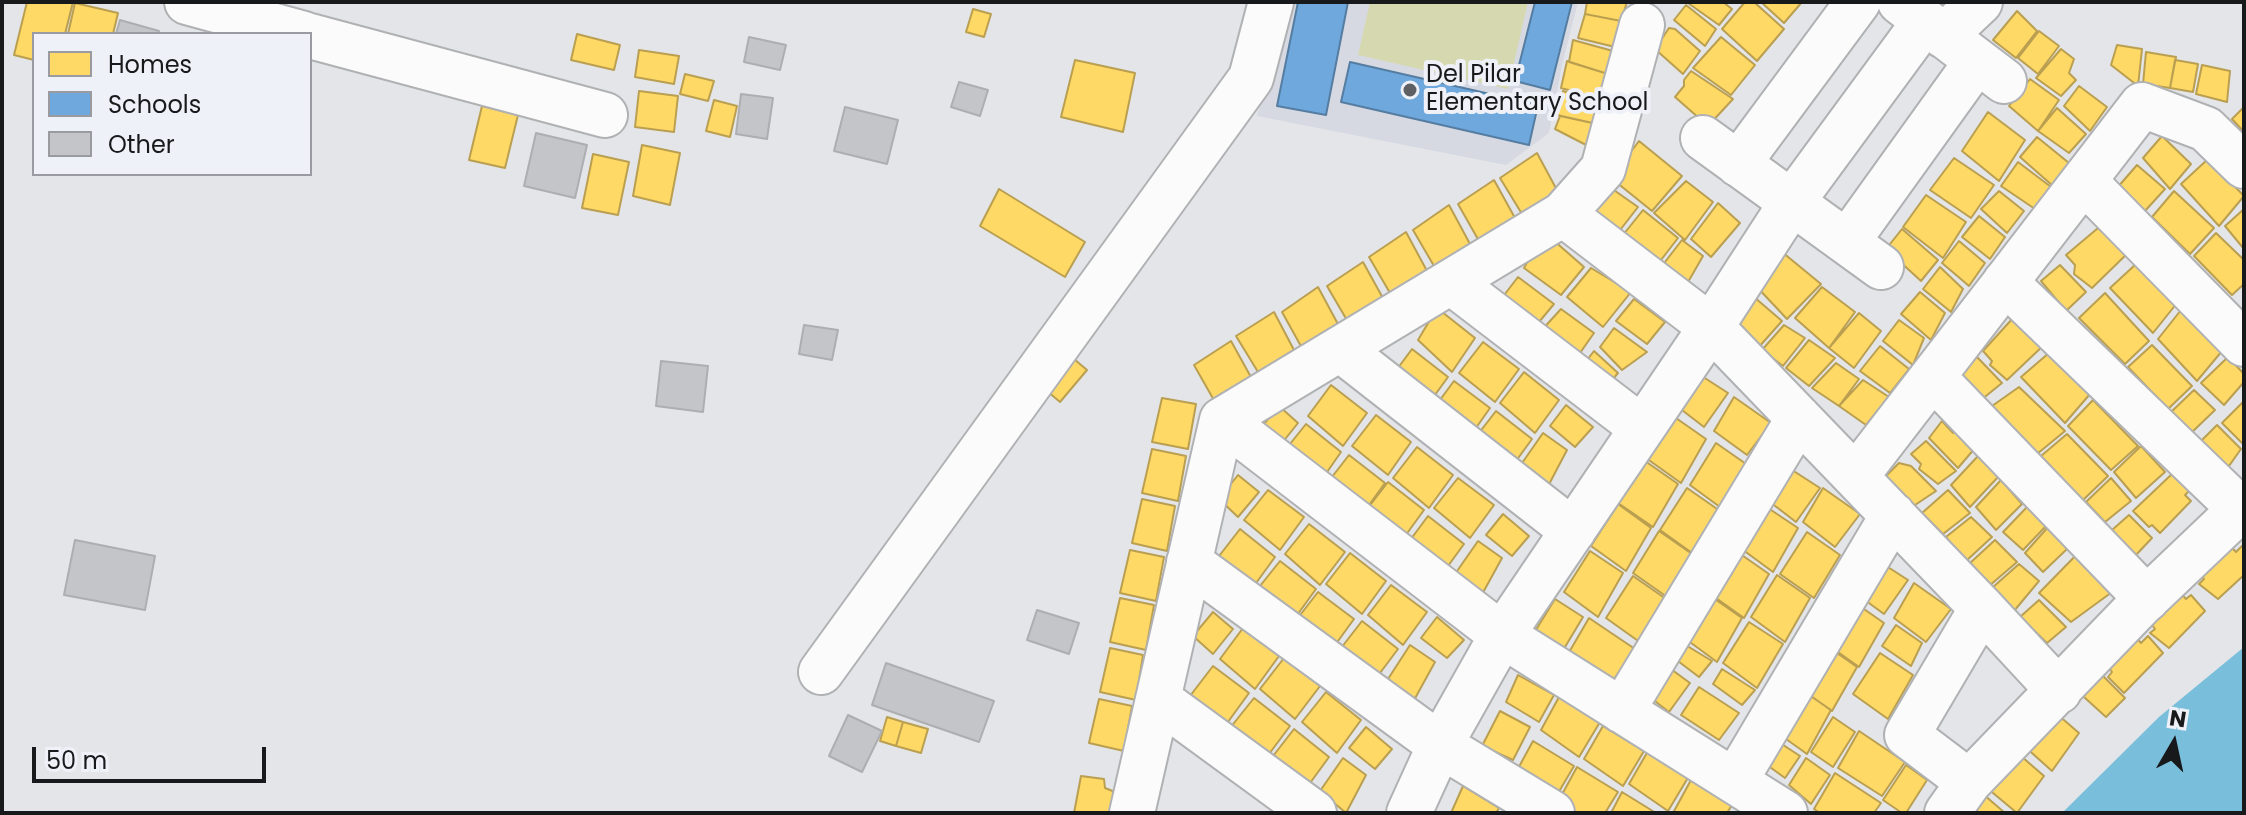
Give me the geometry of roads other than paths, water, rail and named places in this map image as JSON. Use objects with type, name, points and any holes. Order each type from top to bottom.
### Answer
[{"type":"street","points":[[187,2],[297,32]]},
{"type":"street","points":[[821,672],[1251,78],[1271,2]]},
{"type":"street","points":[[1738,164],[1858,2]]},
{"type":"street","points":[[1409,813],[1440,745],[1502,635],[1792,202],[1939,30],[1980,2]]},
{"type":"street","points":[[1132,813],[1222,420],[1563,214],[1603,169],[1650,10]]},
{"type":"street","points":[[1703,138],[1864,255],[1939,30]]},
{"type":"street","points":[[312,37],[605,115]]},
{"type":"street","points":[[1856,476],[2142,105],[2206,129],[2244,166]]},
{"type":"street","points":[[2084,181],[2244,344]]},
{"type":"street","points":[[1563,214],[1711,327],[2059,691]]},
{"type":"street","points":[[1451,282],[1642,428]]},
{"type":"street","points":[[1982,608],[1907,735],[1958,797],[2147,599],[2242,507],[2005,282]]},
{"type":"street","points":[[1340,349],[1573,531]]},
{"type":"street","points":[[1933,377],[2147,599]]},
{"type":"street","points":[[1622,711],[1799,418]]},
{"type":"street","points":[[1222,420],[1502,635],[1785,813]]},
{"type":"street","points":[[1735,781],[1893,515]]},
{"type":"street","points":[[1189,562],[1440,745],[1552,813]]},
{"type":"street","points":[[1158,699],[1314,813]]},
{"type":"water","points":[[2244,647],[2244,813],[2062,813],[2159,717]]},
{"type":"place","name":"Del Pilar Elementary School","points":[[1410,90]]}]
